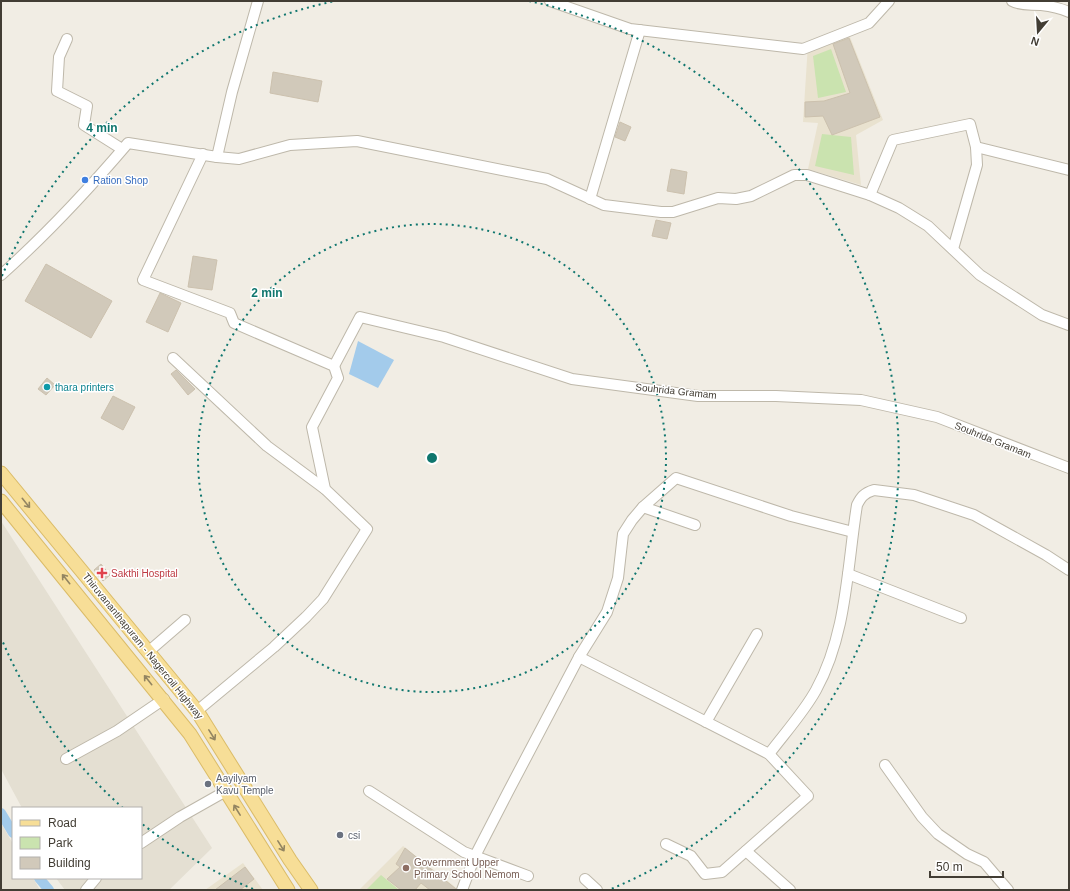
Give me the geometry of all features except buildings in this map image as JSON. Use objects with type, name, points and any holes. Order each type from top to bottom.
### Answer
[{"type":"main road","name":"Thiruvananthapuram - Nagercoil Highway","points":[[1,473],[198,711],[290,860],[311,890]]},
{"type":"main road","name":"Thiruvananthapuram - Nagercoil Highway","points":[[1,501],[164,699],[190,734],[288,890]]},
{"type":"street","points":[[217,157],[232,92],[258,1]]},
{"type":"street","points":[[550,1],[630,29],[803,49],[869,23],[889,1]]},
{"type":"street","points":[[1012,1],[1017,4],[1059,8],[1069,12]]},
{"type":"street","points":[[590,199],[640,30]]},
{"type":"street","points":[[67,39],[59,57],[57,91],[87,106],[84,125],[122,149]]},
{"type":"street","points":[[870,195],[893,140],[970,124],[976,147],[976,166],[953,249]]},
{"type":"street","points":[[1,275],[31,249],[75,204],[128,143],[239,160],[290,145],[357,141],[547,180],[604,205],[661,212],[673,212],[718,198],[736,199],[751,196],[794,175],[807,175],[870,195],[899,208],[928,226],[986,279],[1042,315],[1069,325]]},
{"type":"street","points":[[976,147],[1069,170]]},
{"type":"street","points":[[203,154],[143,280],[230,313],[234,323],[334,366],[338,378],[312,427],[325,489]]},
{"type":"street","name":"Souhrida Gramam","points":[[334,366],[360,317],[444,337],[572,379],[698,396],[776,396],[861,400],[937,417],[1069,468]]},
{"type":"street","points":[[173,358],[266,446],[325,489],[367,529],[323,599],[274,647],[198,711]]},
{"type":"street","points":[[462,890],[475,856],[579,658],[607,612],[618,578],[623,534],[643,507],[676,478],[791,516],[853,532]]},
{"type":"street","points":[[769,754],[816,691],[826,668],[836,636],[848,574],[857,506],[861,496],[874,490],[914,495],[974,515],[1046,555],[1069,570]]},
{"type":"street","points":[[643,507],[695,525]]},
{"type":"street","points":[[848,574],[961,618]]},
{"type":"street","points":[[148,652],[185,620]]},
{"type":"street","points":[[706,722],[757,634]]},
{"type":"street","points":[[579,658],[769,754],[808,796],[722,872],[705,874],[691,856],[666,844]]},
{"type":"street","points":[[66,759],[117,731],[164,699]]},
{"type":"street","points":[[885,765],[922,817],[938,834],[967,854],[984,862],[1008,890]]},
{"type":"street","points":[[142,842],[180,817],[226,792]]},
{"type":"street","points":[[369,792],[464,852],[528,876]]},
{"type":"street","points":[[746,851],[790,890]]},
{"type":"street","points":[[86,890],[95,879]]},
{"type":"street","points":[[585,879],[597,890]]},
{"type":"shaded area","points":[[848,32],[883,120],[856,135],[861,185],[808,169],[818,123],[803,122],[808,44]]},
{"type":"shaded area","points":[[1,521],[212,848],[169,890],[65,890],[57,879],[142,879],[142,807],[21,807],[1,769]]},
{"type":"shaded area","points":[[1,823],[12,842],[12,879],[34,879],[40,890],[1,890]]},
{"type":"shaded area","name":"Government Upper Primary School Nemom","points":[[403,846],[459,890],[359,890]]},
{"type":"shaded area","points":[[243,863],[263,890],[205,890]]},
{"type":"green space","points":[[831,49],[846,92],[818,98],[813,56]]},
{"type":"green space","points":[[822,134],[851,137],[854,175],[815,166]]},
{"type":"green space","points":[[381,875],[399,890],[366,890]]},
{"type":"water","points":[[358,341],[394,360],[378,388],[349,374]]},
{"type":"waterway","points":[[1,813],[12,831]]},
{"type":"waterway","points":[[40,879],[49,890]]},
{"type":"place","name":"Ration Shop","points":[[85,180]]},
{"type":"place","name":"thara printers","points":[[47,387]]},
{"type":"place","name":"Sakthi Hospital","points":[[102,573]]},
{"type":"place","name":"Aayilyam Kavu Temple","points":[[208,784]]},
{"type":"place","name":"csi","points":[[340,835]]},
{"type":"place","name":"Government Upper Primary School Nemom","points":[[406,868]]}]
